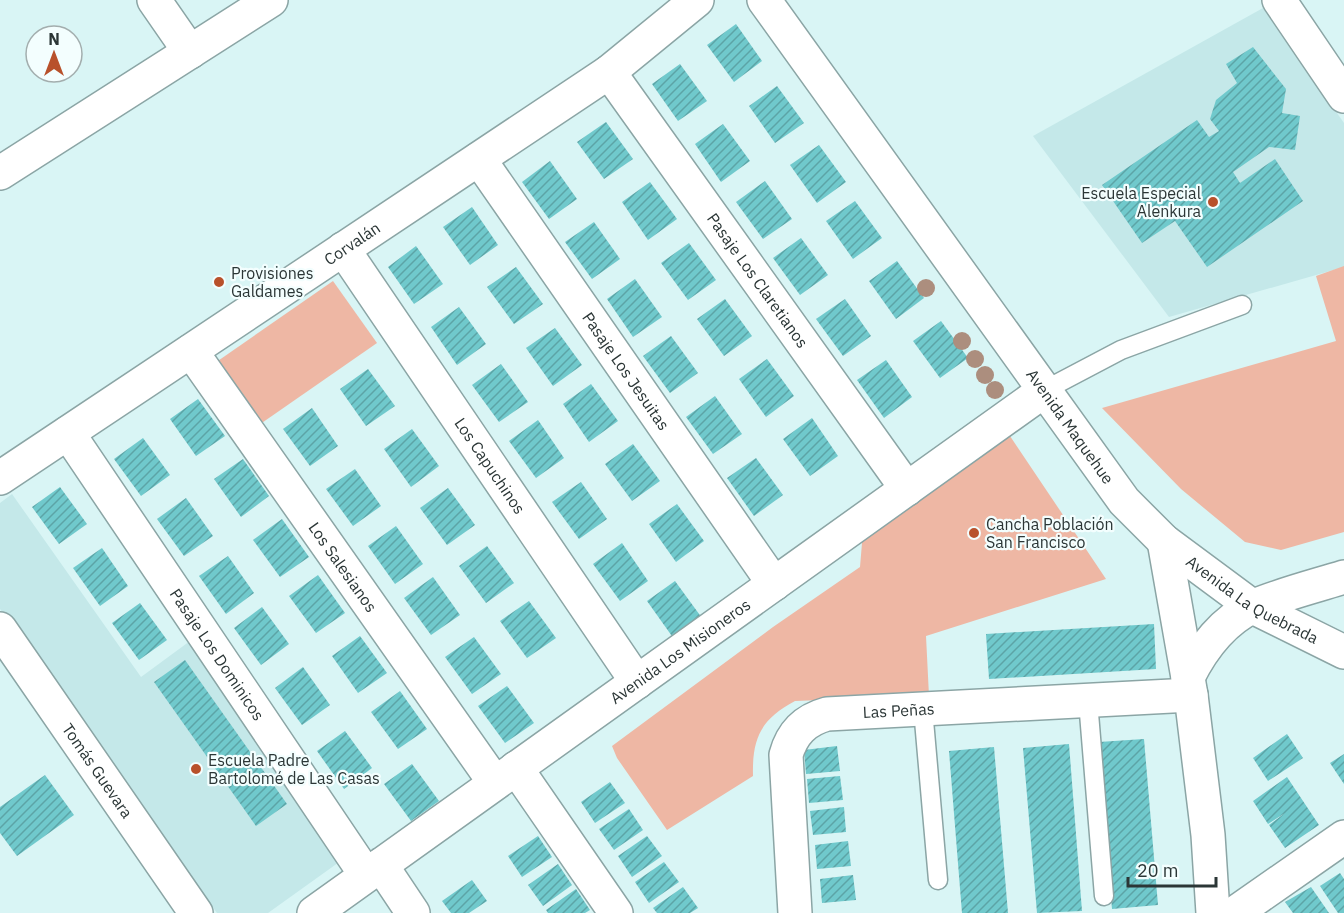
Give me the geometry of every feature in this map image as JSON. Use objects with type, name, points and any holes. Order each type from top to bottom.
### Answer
[{"type":"street","points":[[154,0],[190,52]]},
{"type":"street","points":[[0,173],[271,0]]},
{"type":"street","name":"Corvalán","points":[[0,478],[609,72],[697,0]]},
{"type":"street","name":"Avenida Maquehue","points":[[764,0],[1124,501],[1164,541]]},
{"type":"street","points":[[1279,0],[1344,96]]},
{"type":"street","name":"Pasaje Los Claretianos","points":[[609,72],[907,489]]},
{"type":"street","name":"Pasaje Los Jesuitas","points":[[479,159],[774,584]]},
{"type":"street","name":"Los Capuchinos","points":[[343,249],[637,682]]},
{"type":"street","name":"Los Salesianos","points":[[191,351],[506,776],[616,913]]},
{"type":"street","name":"Avenida Los Misioneros","points":[[314,913],[1045,390]]},
{"type":"street","name":"Pasaje Los Dominicos","points":[[68,433],[373,870],[413,913]]},
{"type":"street","points":[[1164,541],[1189,686],[1208,835],[1213,913]]},
{"type":"street","name":"Avenida La Quebrada","points":[[1164,541],[1253,607],[1344,652]]},
{"type":"street","points":[[1189,686],[1200,653],[1232,621],[1253,607],[1344,577]]},
{"type":"street","name":"Tomás Guevara","points":[[0,629],[196,913]]},
{"type":"street","name":"Las Peñas","points":[[795,913],[786,755],[796,732],[815,717],[827,714],[1088,701],[1189,686]]},
{"type":"street","points":[[1235,913],[1344,837]]},
{"type":"lane","points":[[1045,390],[1121,350],[1242,305]]},
{"type":"lane","points":[[1088,701],[1104,896]]},
{"type":"lane","points":[[923,709],[938,880]]},
{"type":"shaded area","name":"Escuela Especial Alenkura","points":[[1263,8],[1344,123],[1344,267],[1169,317],[1033,136]]},
{"type":"shaded area","points":[[1344,266],[1344,532],[1281,550],[1245,542],[1181,489],[1102,408],[1336,341],[1316,276]]},
{"type":"shaded area","points":[[333,281],[377,343],[256,427],[212,365]]},
{"type":"shaded area","points":[[1008,433],[1106,579],[926,636],[929,696],[795,701],[774,715],[761,731],[754,751],[753,776],[667,830],[617,758],[612,746],[773,627],[860,567],[863,531]]},
{"type":"shaded area","name":"Escuela Padre Bartolomé de Las Casas","points":[[12,494],[141,677],[190,641],[342,860],[268,913],[217,913],[0,609],[0,503]]},
{"type":"building","points":[[736,24],[762,61],[734,82],[707,45]]},
{"type":"building","points":[[1253,47],[1286,89],[1282,113],[1300,116],[1295,150],[1269,147],[1233,172],[1240,183],[1275,159],[1303,201],[1207,267],[1175,221],[1142,243],[1102,185],[1197,120],[1209,137],[1219,131],[1210,119],[1216,100],[1237,83],[1226,64]]},
{"type":"building","points":[[680,64],[707,101],[678,121],[652,84]]},
{"type":"building","points":[[777,86],[804,123],[775,143],[749,106]]},
{"type":"building","points":[[606,122],[633,159],[604,179],[577,142]]},
{"type":"building","points":[[723,124],[750,161],[721,182],[695,144]]},
{"type":"building","points":[[819,145],[846,182],[817,203],[790,165]]},
{"type":"building","points":[[550,161],[577,199],[549,219],[522,182]]},
{"type":"building","points":[[765,181],[792,219],[763,239],[736,202]]},
{"type":"building","points":[[650,182],[677,219],[648,240],[622,202]]},
{"type":"building","points":[[855,201],[882,238],[853,259],[826,221]]},
{"type":"building","points":[[472,207],[498,245],[470,265],[443,227]]},
{"type":"building","points":[[594,222],[620,259],[592,279],[565,242]]},
{"type":"building","points":[[801,238],[828,275],[800,295],[773,258]]},
{"type":"building","points":[[689,243],[716,280],[688,300],[661,263]]},
{"type":"building","points":[[416,246],[443,284],[414,304],[388,267]]},
{"type":"building","points":[[897,261],[924,298],[896,319],[869,281]]},
{"type":"building","points":[[516,267],[543,304],[514,324],[487,287]]},
{"type":"building","points":[[635,279],[662,317],[633,337],[607,299]]},
{"type":"building","points":[[725,299],[752,336],[724,356],[697,319]]},
{"type":"building","points":[[845,299],[871,336],[843,356],[816,319]]},
{"type":"building","points":[[459,307],[486,344],[457,365],[431,327]]},
{"type":"building","points":[[941,321],[968,358],[940,378],[913,341]]},
{"type":"building","points":[[555,328],[582,365],[553,386],[526,348]]},
{"type":"building","points":[[671,336],[698,373],[670,393],[643,356]]},
{"type":"building","points":[[767,359],[794,396],[766,417],[739,379]]},
{"type":"building","points":[[886,360],[912,397],[884,418],[857,380]]},
{"type":"building","points":[[501,364],[528,402],[499,422],[472,385]]},
{"type":"building","points":[[368,369],[395,406],[366,426],[340,389]]},
{"type":"building","points":[[591,384],[618,421],[589,442],[563,404]]},
{"type":"building","points":[[715,396],[742,434],[713,454],[686,417]]},
{"type":"building","points":[[198,399],[225,436],[196,456],[170,419]]},
{"type":"building","points":[[312,408],[338,446],[310,466],[283,429]]},
{"type":"building","points":[[812,418],[838,456],[810,476],[783,439]]},
{"type":"building","points":[[538,420],[564,458],[536,478],[509,441]]},
{"type":"building","points":[[412,429],[439,466],[411,487],[384,449]]},
{"type":"building","points":[[143,438],[170,475],[141,496],[114,459]]},
{"type":"building","points":[[633,444],[660,481],[632,501],[605,464]]},
{"type":"building","points":[[756,458],[783,495],[754,516],[727,478]]},
{"type":"building","points":[[243,459],[269,496],[241,517],[214,479]]},
{"type":"building","points":[[355,469],[381,506],[353,526],[326,489]]},
{"type":"building","points":[[581,482],[607,519],[579,539],[552,502]]},
{"type":"building","points":[[60,487],[87,524],[59,544],[32,507]]},
{"type":"building","points":[[448,488],[475,525],[447,545],[420,508]]},
{"type":"building","points":[[186,498],[213,536],[184,556],[157,519]]},
{"type":"building","points":[[677,504],[704,541],[676,562],[649,524]]},
{"type":"building","points":[[282,519],[309,557],[280,577],[253,540]]},
{"type":"building","points":[[396,526],[423,564],[395,584],[368,546]]},
{"type":"building","points":[[622,543],[648,581],[620,601],[593,564]]},
{"type":"building","points":[[487,546],[514,583],[486,603],[459,566]]},
{"type":"building","points":[[102,548],[128,586],[100,606],[73,568]]},
{"type":"building","points":[[228,556],[254,593],[226,614],[199,576]]},
{"type":"building","points":[[318,575],[345,613],[316,633],[289,596]]},
{"type":"building","points":[[433,577],[460,615],[431,635],[404,598]]},
{"type":"building","points":[[675,581],[702,618],[674,639],[647,601]]},
{"type":"building","points":[[529,601],[556,638],[527,658],[500,621]]},
{"type":"building","points":[[140,603],[167,640],[139,660],[112,623]]},
{"type":"building","points":[[262,607],[289,644],[261,665],[234,628]]},
{"type":"building","points":[[1154,624],[1156,669],[989,679],[986,634]]},
{"type":"building","points":[[360,636],[387,673],[358,693],[332,656]]},
{"type":"building","points":[[474,637],[501,674],[472,694],[445,657]]},
{"type":"building","points":[[185,660],[287,804],[256,826],[154,682]]},
{"type":"building","points":[[303,667],[330,705],[302,725],[275,688]]},
{"type":"building","points":[[507,686],[534,723],[505,743],[478,706]]},
{"type":"building","points":[[400,691],[427,729],[398,749],[371,712]]},
{"type":"building","points":[[345,731],[372,768],[344,789],[317,751]]},
{"type":"building","points":[[1287,734],[1303,758],[1268,781],[1253,758]]},
{"type":"building","points":[[1144,739],[1158,905],[1112,909],[1099,742]]},
{"type":"building","points":[[1069,744],[1082,911],[1037,913],[1023,748]]},
{"type":"building","points":[[837,746],[840,771],[806,774],[804,750]]},
{"type":"building","points":[[994,747],[1008,913],[962,913],[949,751]]},
{"type":"building","points":[[1344,754],[1344,784],[1330,763]]},
{"type":"building","points":[[412,764],[439,801],[411,821],[384,784]]},
{"type":"building","points":[[45,775],[74,815],[17,856],[0,833],[0,807]]},
{"type":"building","points":[[840,776],[843,800],[809,803],[807,779]]},
{"type":"building","points":[[1287,777],[1319,825],[1285,848],[1269,825],[1285,813],[1268,824],[1253,801]]},
{"type":"building","points":[[610,782],[625,803],[595,823],[581,802]]},
{"type":"building","points":[[844,807],[846,832],[813,835],[810,811]]},
{"type":"building","points":[[629,809],[643,830],[614,850],[599,829]]},
{"type":"building","points":[[538,836],[552,857],[522,877],[508,856]]},
{"type":"building","points":[[647,836],[662,856],[632,877],[618,856]]},
{"type":"building","points":[[848,841],[851,866],[817,869],[815,845]]},
{"type":"building","points":[[664,862],[679,882],[649,903],[635,882]]},
{"type":"building","points":[[558,864],[572,885],[543,906],[528,885]]},
{"type":"building","points":[[1340,873],[1344,879],[1344,913],[1338,913],[1320,886]]},
{"type":"building","points":[[853,875],[856,900],[822,903],[820,879]]},
{"type":"building","points":[[472,880],[487,901],[469,913],[451,913],[442,901]]},
{"type":"building","points":[[683,887],[698,908],[690,913],[657,913],[653,908]]},
{"type":"building","points":[[1311,887],[1329,913],[1293,913],[1285,902]]},
{"type":"building","points":[[576,889],[590,910],[585,913],[548,913],[546,910]]},
{"type":"place","name":"Escuela Especial Alenkura","points":[[1213,202]]},
{"type":"place","name":"Provisiones Galdames","points":[[219,282]]},
{"type":"place","name":"Cancha Población San Francisco","points":[[974,533]]},
{"type":"place","name":"Escuela Padre Bartolomé de Las Casas","points":[[196,769]]}]
